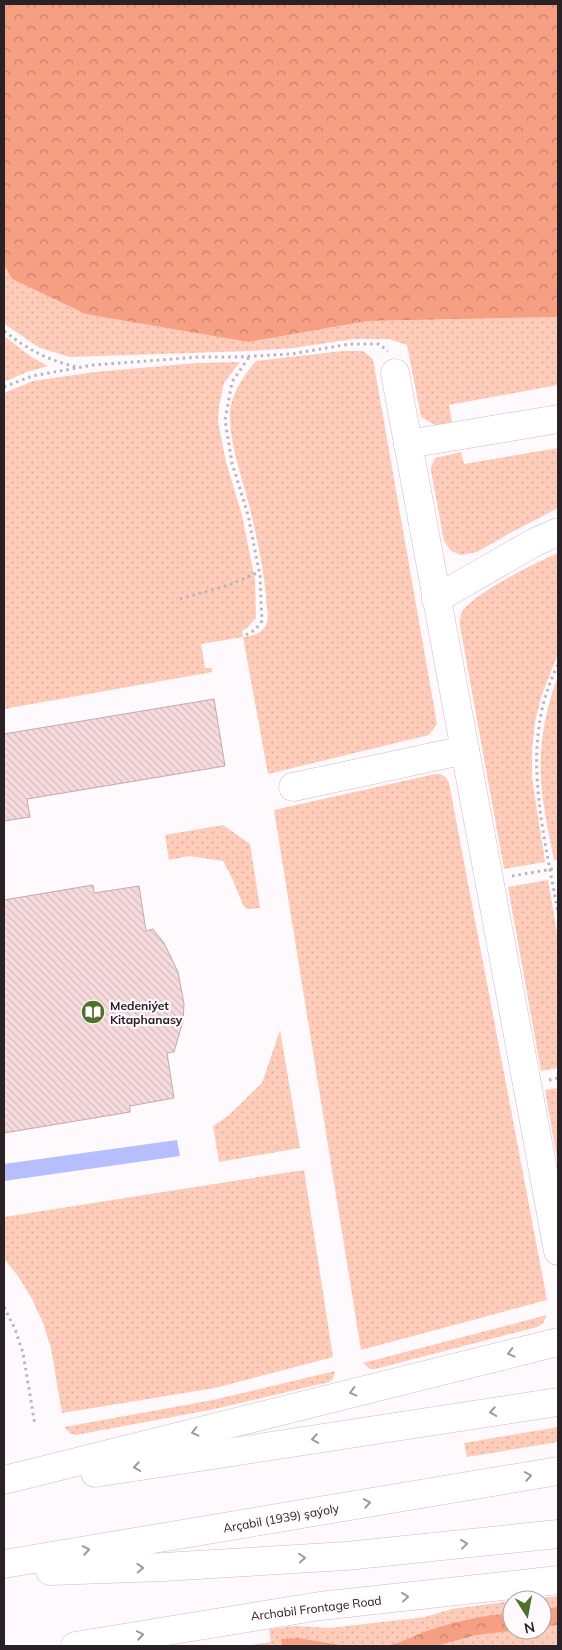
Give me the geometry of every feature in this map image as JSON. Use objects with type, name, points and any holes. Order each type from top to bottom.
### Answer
[{"type":"main road","points":[[395,373],[558,1251]]},
{"type":"main road","points":[[408,444],[558,419]]},
{"type":"main road","points":[[436,598],[535,542],[558,532]]},
{"type":"main road","points":[[293,786],[465,750]]},
{"type":"main road","points":[[4,1480],[558,1342]]},
{"type":"main road","points":[[4,1487],[558,1402]]},
{"type":"main road","name":"Arçabil (1939) şaýoly","points":[[4,1564],[558,1471]]},
{"type":"main road","points":[[4,1572],[162,1567],[346,1556],[558,1534]]},
{"type":"main road","name":"Archabil Frontage Road","points":[[75,1646],[320,1606],[558,1580]]},
{"type":"path","points":[[4,331],[31,352],[51,361],[76,367]]},
{"type":"path","points":[[4,387],[32,376],[93,364],[199,357],[291,354],[350,344],[379,344],[388,349],[395,373]]},
{"type":"path","points":[[246,635],[255,630],[262,622],[259,572],[248,514],[232,463],[225,420],[232,382],[250,356]]},
{"type":"path","points":[[180,599],[229,585],[259,572]]},
{"type":"path","points":[[558,665],[546,696],[536,750],[538,796],[558,913]]},
{"type":"path","points":[[512,876],[558,868]]},
{"type":"path","points":[[4,1307],[15,1329],[23,1352],[35,1425]]},
{"type":"shaded area","points":[[4,265],[12,279],[249,342],[368,321],[558,317],[558,385],[449,405],[452,422],[435,425],[421,417],[407,345],[389,339],[353,339],[293,348],[249,351],[70,357],[40,348],[4,324]]},
{"type":"shaded area","points":[[4,336],[30,356],[48,366],[27,372],[4,382]]},
{"type":"shaded area","points":[[343,351],[363,351],[373,359],[437,724],[429,735],[268,774],[243,637],[254,635],[264,629],[268,612],[257,541],[231,431],[230,411],[234,395],[241,381],[256,361]]},
{"type":"shaded area","points":[[240,362],[224,383],[218,422],[226,462],[242,515],[255,580],[256,618],[242,631],[243,637],[201,644],[205,668],[212,668],[212,672],[4,709],[4,393],[33,381],[95,372],[197,363]]},
{"type":"shaded area","points":[[558,448],[558,508],[477,552],[461,555],[451,551],[444,541],[431,471],[435,458],[461,452],[464,464]]},
{"type":"shaded area","points":[[558,553],[558,654],[542,694],[535,722],[532,750],[532,778],[545,862],[504,869],[460,618],[463,610],[481,594],[522,570]]},
{"type":"shaded area","points":[[558,676],[558,860],[554,860],[543,798],[541,751],[544,726]]},
{"type":"shaded area","points":[[435,774],[444,776],[449,783],[547,1300],[361,1350],[274,810]]},
{"type":"shaded area","points":[[223,825],[250,844],[260,908],[249,909],[244,907],[223,861],[189,856],[169,860],[165,835]]},
{"type":"shaded area","points":[[548,880],[558,938],[558,1068],[541,1071],[508,887]]},
{"type":"shaded area","points":[[280,1030],[300,1148],[219,1162],[213,1126],[228,1116],[262,1083]]},
{"type":"shaded area","points":[[558,1088],[558,1165],[545,1090]]},
{"type":"shaded area","points":[[304,1170],[333,1357],[215,1388],[62,1413],[51,1348],[43,1323],[32,1299],[18,1276],[4,1259],[4,1217]]},
{"type":"shaded area","points":[[547,1315],[543,1323],[537,1327],[375,1369],[370,1369],[363,1363]]},
{"type":"shaded area","points":[[335,1371],[333,1379],[329,1382],[215,1409],[76,1435],[71,1434],[64,1427],[213,1400]]},
{"type":"shaded area","points":[[558,1427],[558,1442],[467,1457],[464,1443]]},
{"type":"shaded area","points":[[558,1596],[558,1646],[244,1646],[271,1642],[269,1629],[295,1626],[330,1628],[425,1617],[452,1609],[502,1602],[502,1640],[552,1640],[552,1597]]},
{"type":"green space","points":[[4,4],[558,4],[558,317],[368,321],[249,342],[86,314],[12,279],[4,265]]},
{"type":"green space","points":[[558,1607],[558,1625],[552,1626],[552,1608]]},
{"type":"green space","points":[[502,1614],[502,1632],[476,1635],[436,1646],[386,1646],[430,1630]]},
{"type":"green space","points":[[298,1638],[346,1646],[282,1646],[281,1639]]},
{"type":"water","points":[[177,1140],[180,1156],[4,1181],[4,1164]]},
{"type":"building","points":[[214,699],[225,766],[27,799],[30,817],[4,821],[4,734]]},
{"type":"building","name":"Medeniýet Kitaphanasy","points":[[93,885],[94,893],[139,886],[146,931],[153,929],[164,943],[178,972],[184,1004],[183,1021],[174,1052],[167,1053],[174,1098],[130,1106],[130,1112],[4,1133],[4,900]]},
{"type":"place","name":"Medeniýet Kitaphanasy","points":[[93,1012]]}]
